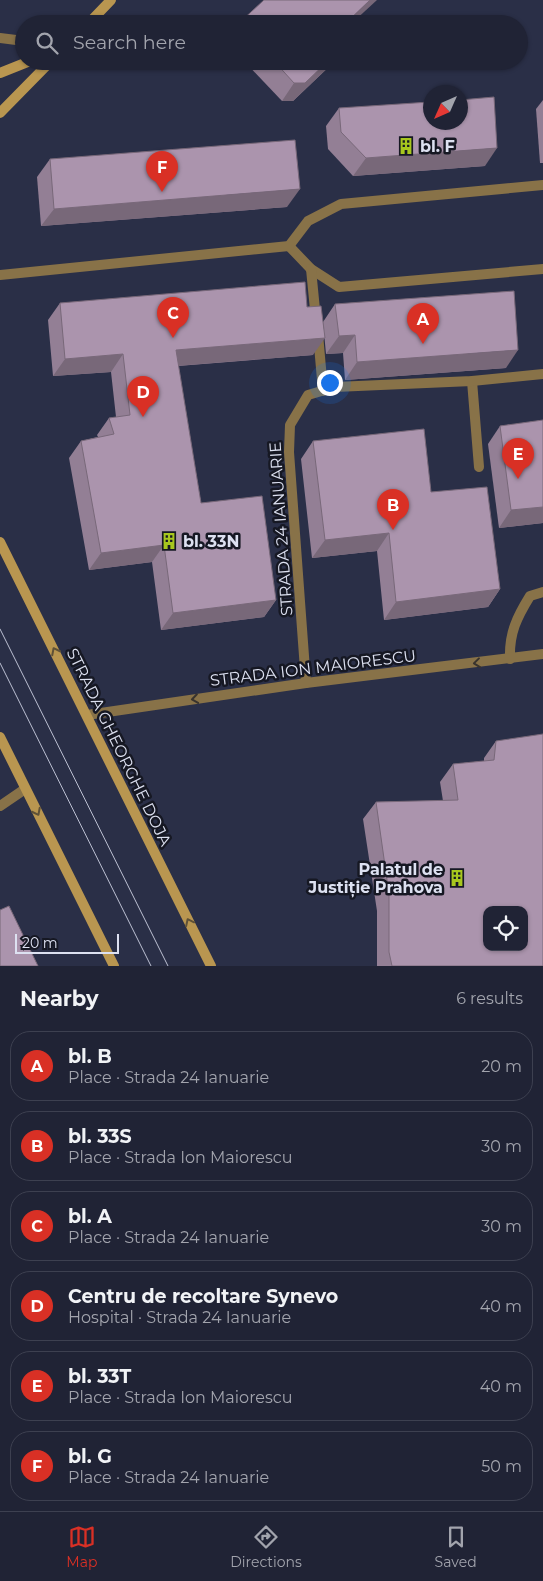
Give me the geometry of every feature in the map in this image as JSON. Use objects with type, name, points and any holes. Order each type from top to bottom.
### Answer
[{"type":"main road","points":[[97,15],[111,0]]},
{"type":"main road","points":[[0,73],[15,67]]},
{"type":"main road","points":[[0,113],[42,70]]},
{"type":"main road","name":"STRADA GHEORGHE DOJA","points":[[0,542],[211,966]]},
{"type":"main road","points":[[0,737],[114,966]]},
{"type":"street","points":[[0,38],[15,40]]},
{"type":"street","points":[[0,275],[289,246],[308,221],[341,204],[543,185]]},
{"type":"street","points":[[289,246],[311,269],[338,287],[543,269]]},
{"type":"street","points":[[311,269],[323,391]]},
{"type":"street","name":"STRADA 24 IANUARIE","points":[[306,683],[290,452],[290,425],[308,395],[335,388],[472,381],[543,374]]},
{"type":"street","points":[[472,381],[479,468]]},
{"type":"street","points":[[510,659],[509,642],[516,617],[530,596],[543,592]]},
{"type":"street","name":"STRADA ION MAIORESCU","points":[[87,715],[306,683],[543,654]]},
{"type":"street","points":[[0,806],[25,788]]},
{"type":"building","points":[[264,0],[370,0],[354,15],[248,15]]},
{"type":"building","points":[[282,70],[319,70],[305,83],[294,83]]},
{"type":"building","points":[[494,97],[497,148],[366,158],[341,132],[339,108],[423,102],[423,130],[468,130],[468,99]]},
{"type":"building","points":[[295,140],[300,189],[54,209],[50,159]]},
{"type":"building","points":[[305,282],[307,307],[321,306],[325,338],[176,350],[201,503],[262,496],[276,600],[173,613],[164,545],[101,553],[81,441],[114,434],[109,418],[130,415],[123,354],[65,359],[60,303]]},
{"type":"building","points":[[514,291],[518,350],[357,362],[355,335],[339,336],[335,304]]},
{"type":"building","points":[[543,420],[543,507],[511,510],[500,426]]},
{"type":"building","points":[[424,429],[431,492],[487,487],[500,589],[396,602],[389,533],[325,540],[313,441]]},
{"type":"building","name":"Palatul de Justiție Prahova","points":[[543,734],[543,966],[392,966],[389,952],[389,894],[376,802],[458,800],[453,764],[494,760],[496,741]]},
{"type":"building","points":[[9,906],[38,966],[0,966],[0,910]]},
{"type":"tram line","points":[[0,629],[168,966]]},
{"type":"tram line","points":[[0,663],[151,966]]},
{"type":"place","name":"bl. F","points":[[406,146]]},
{"type":"place","name":"bl. G","points":[[162,192]]},
{"type":"place","name":"bl. A","points":[[173,338]]},
{"type":"place","name":"bl. B","points":[[423,344]]},
{"type":"place","name":"Centru de recoltare Synevo","points":[[143,417]]},
{"type":"place","name":"bl. 33T","points":[[518,479]]},
{"type":"place","name":"bl. 33S","points":[[393,530]]},
{"type":"place","name":"bl. 33N","points":[[169,541]]},
{"type":"place","name":"Palatul de Justiție Prahova","points":[[457,878]]}]
